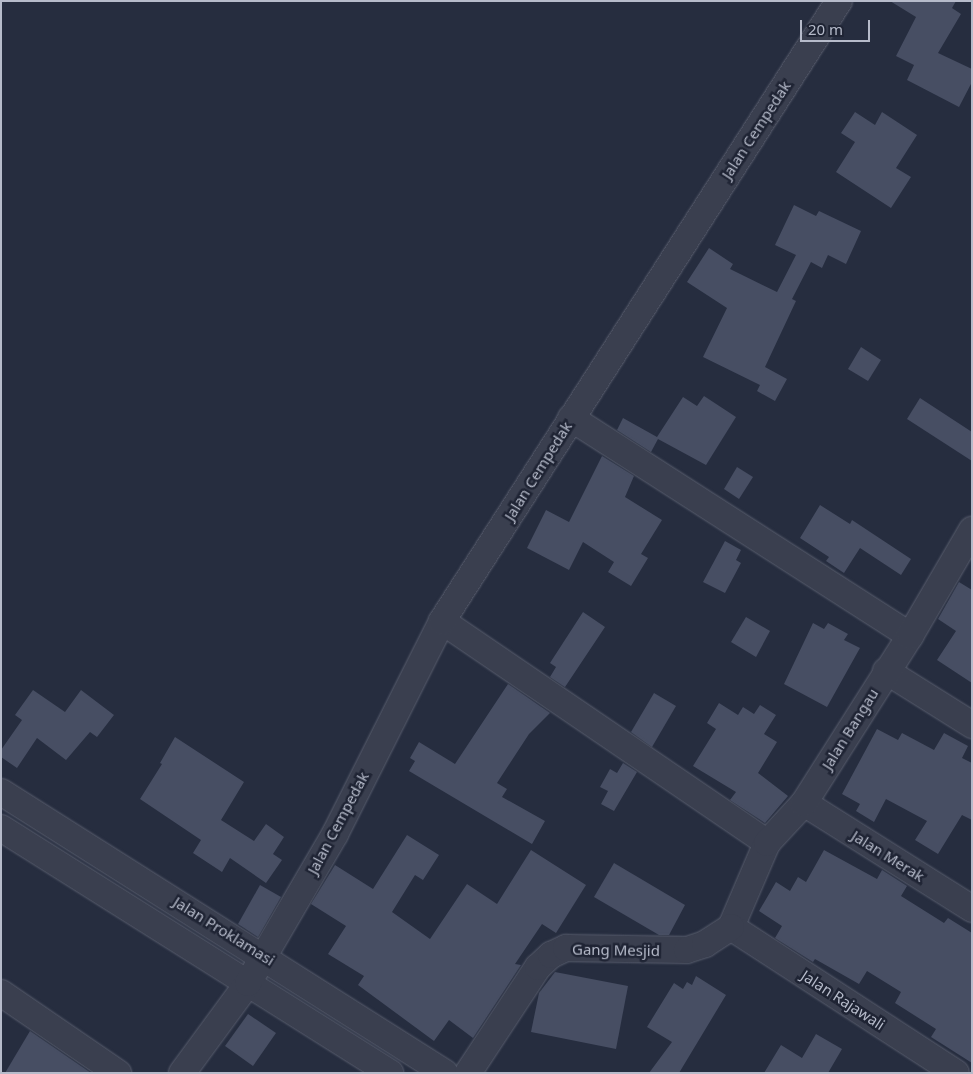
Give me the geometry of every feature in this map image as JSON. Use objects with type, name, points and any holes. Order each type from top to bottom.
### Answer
[{"type":"street","name":"Jalan Cempedak","points":[[182,1073],[248,983],[335,834],[442,621],[839,1]]},
{"type":"street","points":[[571,418],[910,636]]},
{"type":"street","name":"Jalan Bangau","points":[[730,927],[767,843],[804,803],[886,671],[910,636],[970,536]]},
{"type":"street","points":[[442,621],[767,843]]},
{"type":"street","points":[[886,671],[972,724]]},
{"type":"street","name":"Jalan Proklamasi","points":[[1,792],[263,956],[445,1073]]},
{"type":"street","name":"Jalan Merak","points":[[804,803],[972,909]]},
{"type":"street","name":"Jalan Proklamasi","points":[[1,828],[390,1073]]},
{"type":"street","name":"Gang Mesjid","points":[[468,1073],[538,967],[552,955],[566,948],[687,950],[704,944],[730,927]]},
{"type":"street","name":"Jalan Rajawali","points":[[730,927],[956,1073]]},
{"type":"street","points":[[1,993],[118,1073]]},
{"type":"building","points":[[890,1],[956,1],[952,8],[961,14],[938,53],[972,69],[972,82],[959,107],[907,80],[914,65],[896,56],[916,17]]},
{"type":"building","points":[[855,112],[875,125],[882,112],[917,135],[896,168],[911,177],[891,208],[836,172],[855,142],[841,133]]},
{"type":"building","points":[[794,205],[816,216],[819,211],[861,231],[846,264],[828,255],[822,268],[811,262],[792,299],[796,301],[765,367],[787,379],[775,401],[757,391],[760,385],[703,357],[727,308],[687,282],[709,248],[733,264],[730,269],[777,292],[796,255],[775,245]]},
{"type":"building","points":[[861,347],[881,360],[868,381],[848,369]]},
{"type":"building","points":[[704,396],[736,417],[706,465],[658,439],[651,452],[617,430],[623,418],[657,437],[683,397],[697,406]]},
{"type":"building","points":[[920,398],[972,432],[972,461],[907,419]]},
{"type":"building","points":[[602,456],[634,476],[625,497],[662,520],[641,554],[648,558],[631,586],[608,572],[614,562],[583,542],[569,570],[527,548],[546,510],[569,522]]},
{"type":"building","points":[[737,467],[753,477],[739,499],[724,489]]},
{"type":"building","points":[[820,505],[850,524],[852,520],[911,559],[901,575],[860,548],[844,573],[826,561],[829,557],[800,538]]},
{"type":"building","points":[[725,541],[741,550],[736,560],[741,563],[725,593],[703,582]]},
{"type":"building","points":[[959,582],[972,590],[972,683],[937,660],[956,631],[938,619]]},
{"type":"building","points":[[583,612],[605,627],[565,687],[550,677],[556,667],[550,663]]},
{"type":"building","points":[[746,617],[770,631],[756,657],[731,642]]},
{"type":"building","points":[[813,623],[824,629],[828,623],[848,634],[844,640],[860,648],[827,707],[784,684]]},
{"type":"building","points":[[508,684],[550,713],[529,734],[497,783],[507,789],[502,797],[545,821],[532,844],[409,771],[415,761],[410,758],[419,742],[455,764]]},
{"type":"building","points":[[33,690],[65,712],[81,690],[114,715],[97,737],[90,732],[66,760],[37,738],[17,768],[1,757],[1,750],[22,720],[15,715]]},
{"type":"building","points":[[654,693],[676,706],[652,747],[631,732]]},
{"type":"building","points":[[719,703],[738,715],[743,707],[754,714],[760,705],[776,715],[764,734],[777,742],[758,773],[788,796],[765,823],[730,800],[736,792],[693,766],[716,729],[707,723]]},
{"type":"building","points":[[877,729],[898,740],[902,733],[934,750],[944,733],[968,746],[962,758],[972,763],[972,820],[962,815],[938,854],[915,840],[927,821],[886,799],[874,822],[856,811],[860,804],[842,794]]},
{"type":"building","points":[[175,737],[244,782],[221,820],[254,841],[266,824],[284,837],[273,854],[282,860],[266,883],[230,858],[222,872],[193,853],[201,840],[140,799],[162,764],[160,763]]},
{"type":"building","points":[[623,763],[637,772],[614,811],[601,804],[608,791],[600,787],[610,769],[617,773]]},
{"type":"building","points":[[407,835],[439,855],[423,880],[415,875],[392,912],[430,939],[467,884],[497,904],[531,850],[586,885],[556,933],[542,924],[515,964],[521,965],[473,1038],[449,1020],[434,1041],[358,985],[364,976],[328,954],[346,926],[311,904],[335,865],[373,889]]},
{"type":"building","points":[[824,850],[877,879],[882,870],[907,886],[901,896],[944,923],[948,918],[972,933],[972,1063],[931,1037],[936,1029],[895,1003],[901,992],[867,971],[859,984],[815,959],[813,962],[775,938],[782,926],[759,911],[776,882],[790,891],[798,877],[806,882]]},
{"type":"building","points":[[614,863],[685,905],[669,935],[659,935],[594,897]]},
{"type":"building","points":[[260,885],[281,897],[258,937],[238,924]]},
{"type":"building","points":[[555,972],[628,986],[616,1049],[531,1032],[539,993]]},
{"type":"building","points":[[696,976],[726,995],[679,1073],[649,1073],[672,1042],[647,1027],[674,983],[683,989],[687,982],[692,985]]},
{"type":"building","points":[[248,1014],[276,1033],[253,1066],[225,1046]]},
{"type":"building","points":[[30,1031],[91,1073],[5,1073]]},
{"type":"building","points":[[816,1034],[842,1049],[828,1073],[764,1073],[781,1045],[802,1058]]}]
